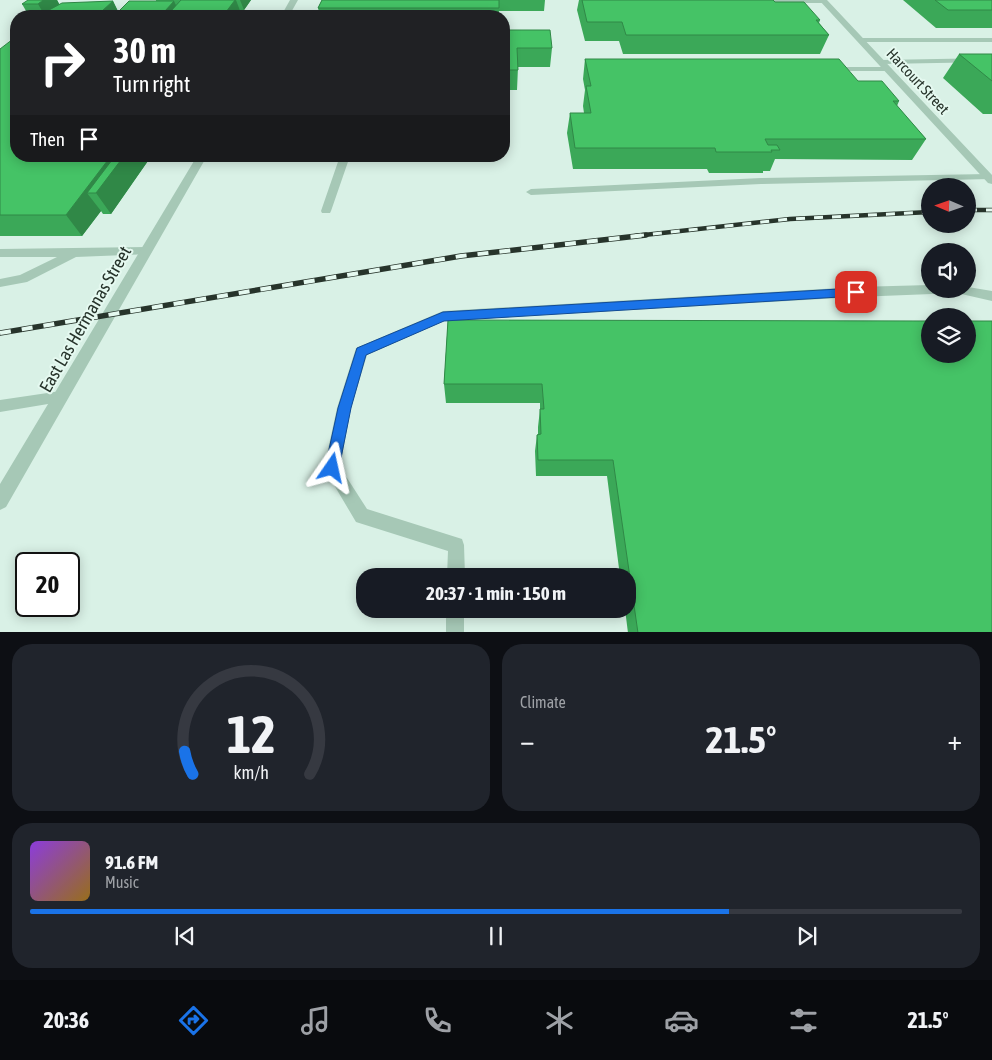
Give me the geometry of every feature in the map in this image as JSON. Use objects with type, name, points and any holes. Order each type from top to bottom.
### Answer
[{"type":"street","name":"Harcourt Street","points":[[824,0],[990,179]]},
{"type":"street","name":"East Las Hermanas Street","points":[[1,499],[198,162]]},
{"type":"lane","points":[[751,1],[824,0]]},
{"type":"lane","points":[[861,40],[992,40]]},
{"type":"lane","points":[[824,69],[992,60]]},
{"type":"lane","points":[[326,211],[343,162]]},
{"type":"lane","points":[[531,192],[762,180],[990,179]]},
{"type":"lane","points":[[0,253],[146,251]]},
{"type":"lane","points":[[0,283],[23,279],[74,253]]},
{"type":"lane","points":[[456,568],[456,544],[362,516],[332,468],[344,408],[361,352],[443,316],[865,292],[957,289],[992,296]]},
{"type":"lane","points":[[0,406],[61,397]]},
{"type":"lane","points":[[455,618],[455,632]]},
{"type":"building","points":[[28,0],[43,0],[38,4],[22,4]]},
{"type":"building","points":[[181,0],[235,0],[228,10],[172,10]]},
{"type":"building","points":[[322,0],[499,0],[499,8],[318,8]]},
{"type":"building","points":[[582,0],[773,0],[775,2],[804,2],[820,20],[816,20],[829,35],[626,35],[622,22],[587,22]]},
{"type":"building","points":[[935,0],[992,0],[992,10],[948,10]]},
{"type":"building","points":[[113,1],[103,10],[49,10],[62,3]]},
{"type":"building","points":[[129,1],[174,1],[166,10],[120,10]]},
{"type":"building","points":[[510,30],[550,30],[552,48],[517,48],[518,70],[510,70]]},
{"type":"building","points":[[10,41],[10,162],[106,162],[66,215],[0,215],[0,49]]},
{"type":"building","points":[[959,54],[992,54],[992,81]]},
{"type":"building","points":[[585,59],[839,59],[858,81],[882,81],[899,101],[893,101],[926,139],[765,139],[768,145],[777,145],[780,150],[771,150],[772,152],[716,152],[715,148],[575,148],[570,113],[591,113],[586,86],[591,86]]},
{"type":"building","points":[[110,162],[119,162],[96,193],[87,193]]},
{"type":"building","points":[[448,320],[921,321],[921,363],[976,363],[976,321],[992,321],[992,632],[638,632],[636,618],[636,568],[629,568],[613,460],[538,460],[537,435],[541,434],[540,409],[544,409],[542,384],[444,384]]},
{"type":"railway","points":[[976,210],[992,210]]},
{"type":"railway","points":[[635,236],[790,219],[921,212]]},
{"type":"railway","points":[[0,333],[461,256],[646,235]]},
{"type":"route","points":[[332,468],[344,408],[361,352],[443,316],[856,292]]}]
